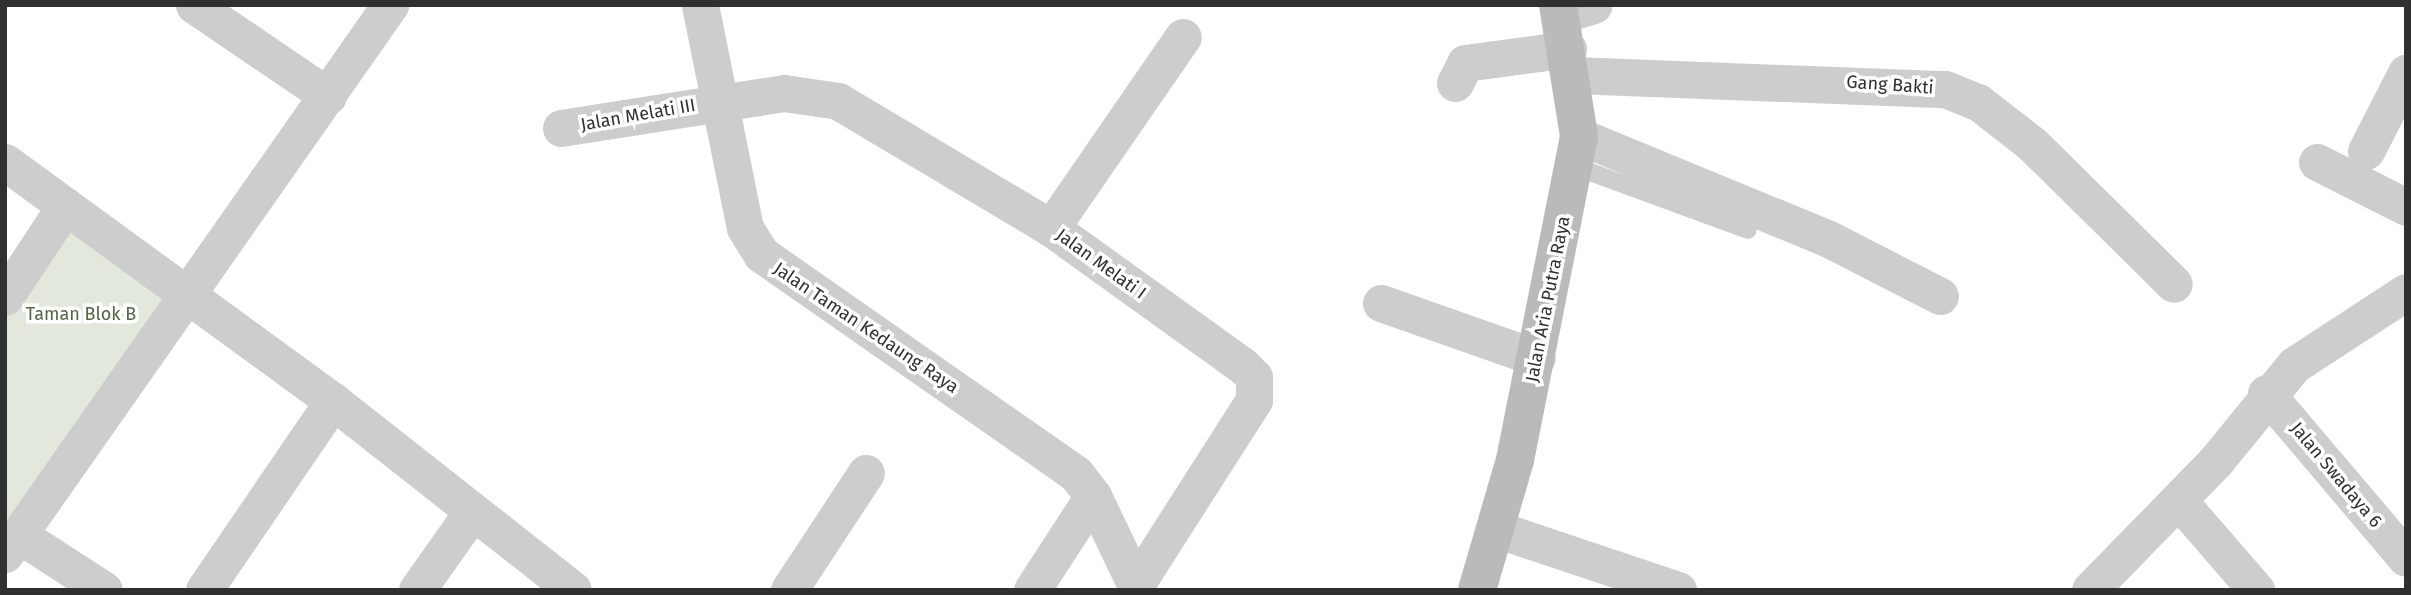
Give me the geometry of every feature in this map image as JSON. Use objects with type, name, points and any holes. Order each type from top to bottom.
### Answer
[{"type":"main road","name":"Jalan Aria Putra Raya","points":[[1477,590],[1496,529],[1537,358],[1576,151],[1570,30]]},
{"type":"street","points":[[194,5],[328,96]]},
{"type":"street","points":[[104,590],[12,544],[183,293],[328,96],[390,5]]},
{"type":"street","name":"Jalan Taman Kedaung Raya","points":[[700,5],[715,101],[745,228],[761,254],[1052,453],[1093,496],[1136,588]]},
{"type":"street","name":"Gang Bakti","points":[[1455,83],[1465,63],[1570,30],[1945,89],[1978,102],[2032,144],[2174,284]]},
{"type":"street","points":[[1051,228],[1184,37]]},
{"type":"street","points":[[2366,151],[2406,73]]},
{"type":"street","name":"Jalan Melati I","points":[[715,101],[784,93],[838,100],[1051,228],[1254,377],[1254,400],[1136,588]]},
{"type":"street","name":"Jalan Melati III","points":[[561,128],[715,101]]},
{"type":"street","points":[[1576,151],[1828,238],[1940,296]]},
{"type":"street","points":[[5,162],[333,401],[573,590]]},
{"type":"street","points":[[2317,162],[2406,207]]},
{"type":"street","points":[[5,297],[65,206]]},
{"type":"street","points":[[2090,590],[2179,501],[2266,393],[2317,346],[2406,292]]},
{"type":"street","points":[[1381,303],[1537,358]]},
{"type":"street","name":"Jalan Swadaya 6","points":[[2266,393],[2406,558]]},
{"type":"street","points":[[204,590],[333,401]]},
{"type":"street","points":[[789,590],[866,473]]},
{"type":"street","points":[[1032,590],[1093,496]]},
{"type":"street","points":[[2179,501],[2256,590]]},
{"type":"street","points":[[417,590],[472,512]]},
{"type":"street","points":[[1496,529],[1678,590]]},
{"type":"lane","points":[[1576,151],[1748,230]]},
{"type":"green space","name":"Taman Blok B","points":[[65,206],[182,293],[5,553],[5,297]]}]
